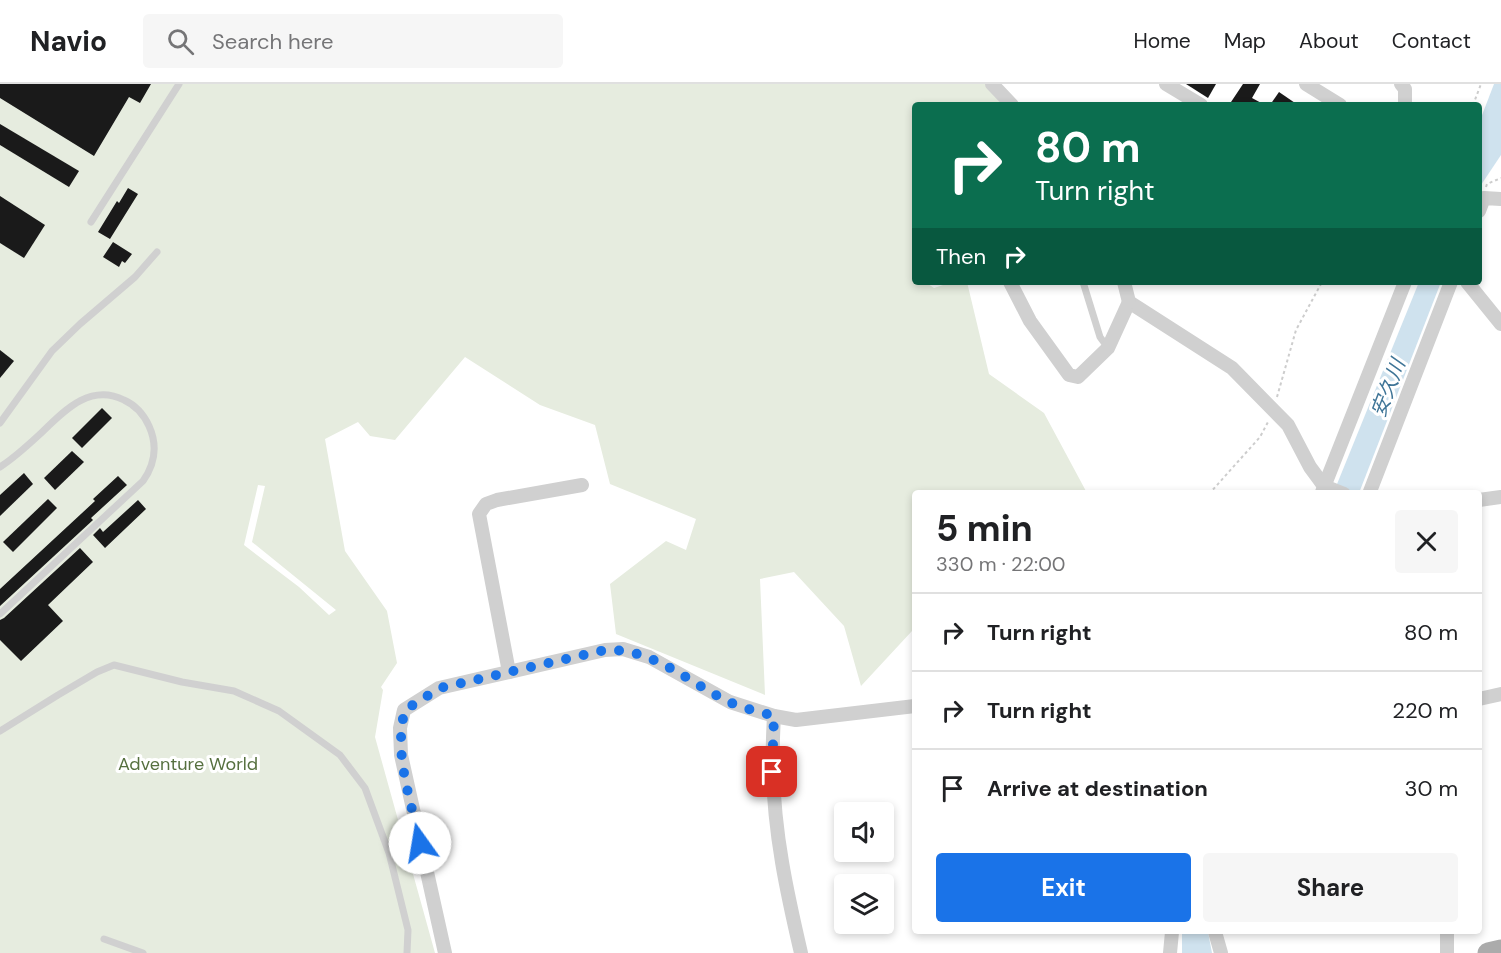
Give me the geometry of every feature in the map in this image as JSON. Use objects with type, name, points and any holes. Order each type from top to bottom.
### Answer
[{"type":"main road","points":[[1488,953],[1501,950]]},
{"type":"street","points":[[992,84],[1009,102]]},
{"type":"street","points":[[1166,84],[1197,102]]},
{"type":"street","points":[[1306,84],[1332,102]]},
{"type":"street","points":[[1401,84],[1405,89],[1405,102]]},
{"type":"street","points":[[1482,203],[1484,198],[1501,199]]},
{"type":"street","points":[[1012,285],[1030,321],[1069,375],[1078,377],[1108,348],[1129,302],[1125,285]]},
{"type":"street","points":[[1323,490],[1404,285]]},
{"type":"street","points":[[1371,490],[1450,285]]},
{"type":"street","points":[[1469,285],[1501,324]]},
{"type":"street","points":[[1129,302],[1232,368],[1288,425],[1323,490]]},
{"type":"street","points":[[509,672],[479,514],[486,504],[497,500],[582,485]]},
{"type":"street","points":[[1482,500],[1501,497]]},
{"type":"street","points":[[445,953],[401,755],[400,728],[405,710],[440,688],[605,650],[623,649],[649,657],[730,702],[774,716],[796,720],[912,706]]},
{"type":"street","points":[[1482,698],[1501,694]]},
{"type":"street","points":[[774,716],[772,772],[777,826],[788,897],[801,953]]},
{"type":"street","points":[[1170,953],[1172,934]]},
{"type":"street","points":[[1216,934],[1221,953]]},
{"type":"street","points":[[1447,934],[1447,953]]},
{"type":"lane","points":[[91,222],[179,84]]},
{"type":"lane","points":[[0,423],[52,351],[135,277],[157,252]]},
{"type":"lane","points":[[1084,285],[1100,337],[1108,348]]},
{"type":"lane","points":[[0,467],[17,456],[67,408],[88,396],[102,394],[127,401],[146,418],[155,443],[153,461],[142,481],[0,614]]},
{"type":"lane","points":[[0,731],[58,694],[114,665],[234,692],[279,711],[340,755],[365,788],[389,853],[408,930],[407,953]]},
{"type":"lane","points":[[104,939],[143,953]]},
{"type":"path","points":[[1474,102],[1481,84]]},
{"type":"green space","name":"Adventure World","points":[[0,84],[986,84],[1000,102],[912,102],[912,285],[930,285],[934,288],[943,285],[968,285],[989,374],[1044,413],[1085,490],[912,490],[912,631],[861,686],[844,626],[794,572],[760,579],[765,695],[616,634],[610,584],[666,541],[686,550],[696,519],[610,484],[595,425],[540,405],[465,357],[395,440],[370,436],[358,422],[325,439],[345,551],[387,611],[397,663],[381,687],[383,690],[375,737],[435,953],[0,953]],"holes":[[[258,485],[265,486],[252,542],[336,610],[329,615],[299,587],[244,545]]]},
{"type":"water","points":[[1494,84],[1501,84],[1501,155],[1482,184],[1482,115]]},
{"type":"water","name":"安久川","points":[[1418,285],[1440,285],[1360,490],[1335,490]]},
{"type":"water","points":[[1182,934],[1208,934],[1212,953],[1182,953]]},
{"type":"building","points":[[0,84],[151,84],[140,103],[129,97],[94,156],[0,98]]},
{"type":"building","points":[[1186,84],[1216,84],[1208,98]]},
{"type":"building","points":[[1243,84],[1260,84],[1252,98],[1259,102],[1231,102]]},
{"type":"building","points":[[1279,92],[1294,102],[1272,102]]},
{"type":"building","points":[[0,124],[79,171],[69,187],[0,145]]},
{"type":"building","points":[[128,188],[138,194],[110,239],[98,232]]},
{"type":"building","points":[[0,196],[45,225],[24,258],[0,243]]},
{"type":"building","points":[[113,242],[132,254],[125,263],[122,261],[119,267],[103,257]]},
{"type":"building","points":[[0,350],[14,361],[0,378]]},
{"type":"building","points":[[102,408],[112,418],[82,448],[72,438]]},
{"type":"building","points":[[72,451],[84,462],[55,490],[44,478]]},
{"type":"building","points":[[24,473],[33,484],[0,516],[0,495]]},
{"type":"building","points":[[118,476],[127,485],[91,518],[93,520],[0,606],[0,589],[95,501],[93,499]]},
{"type":"building","points":[[48,499],[57,508],[13,552],[3,542]]},
{"type":"building","points":[[138,500],[146,509],[105,548],[93,535],[100,528],[103,532]]},
{"type":"building","points":[[80,548],[93,562],[48,605],[63,621],[21,661],[0,640],[0,620]]},
{"type":"route","points":[[420,843],[401,755],[400,728],[405,710],[440,688],[605,650],[623,649],[649,657],[730,702],[774,716],[772,772]]}]
